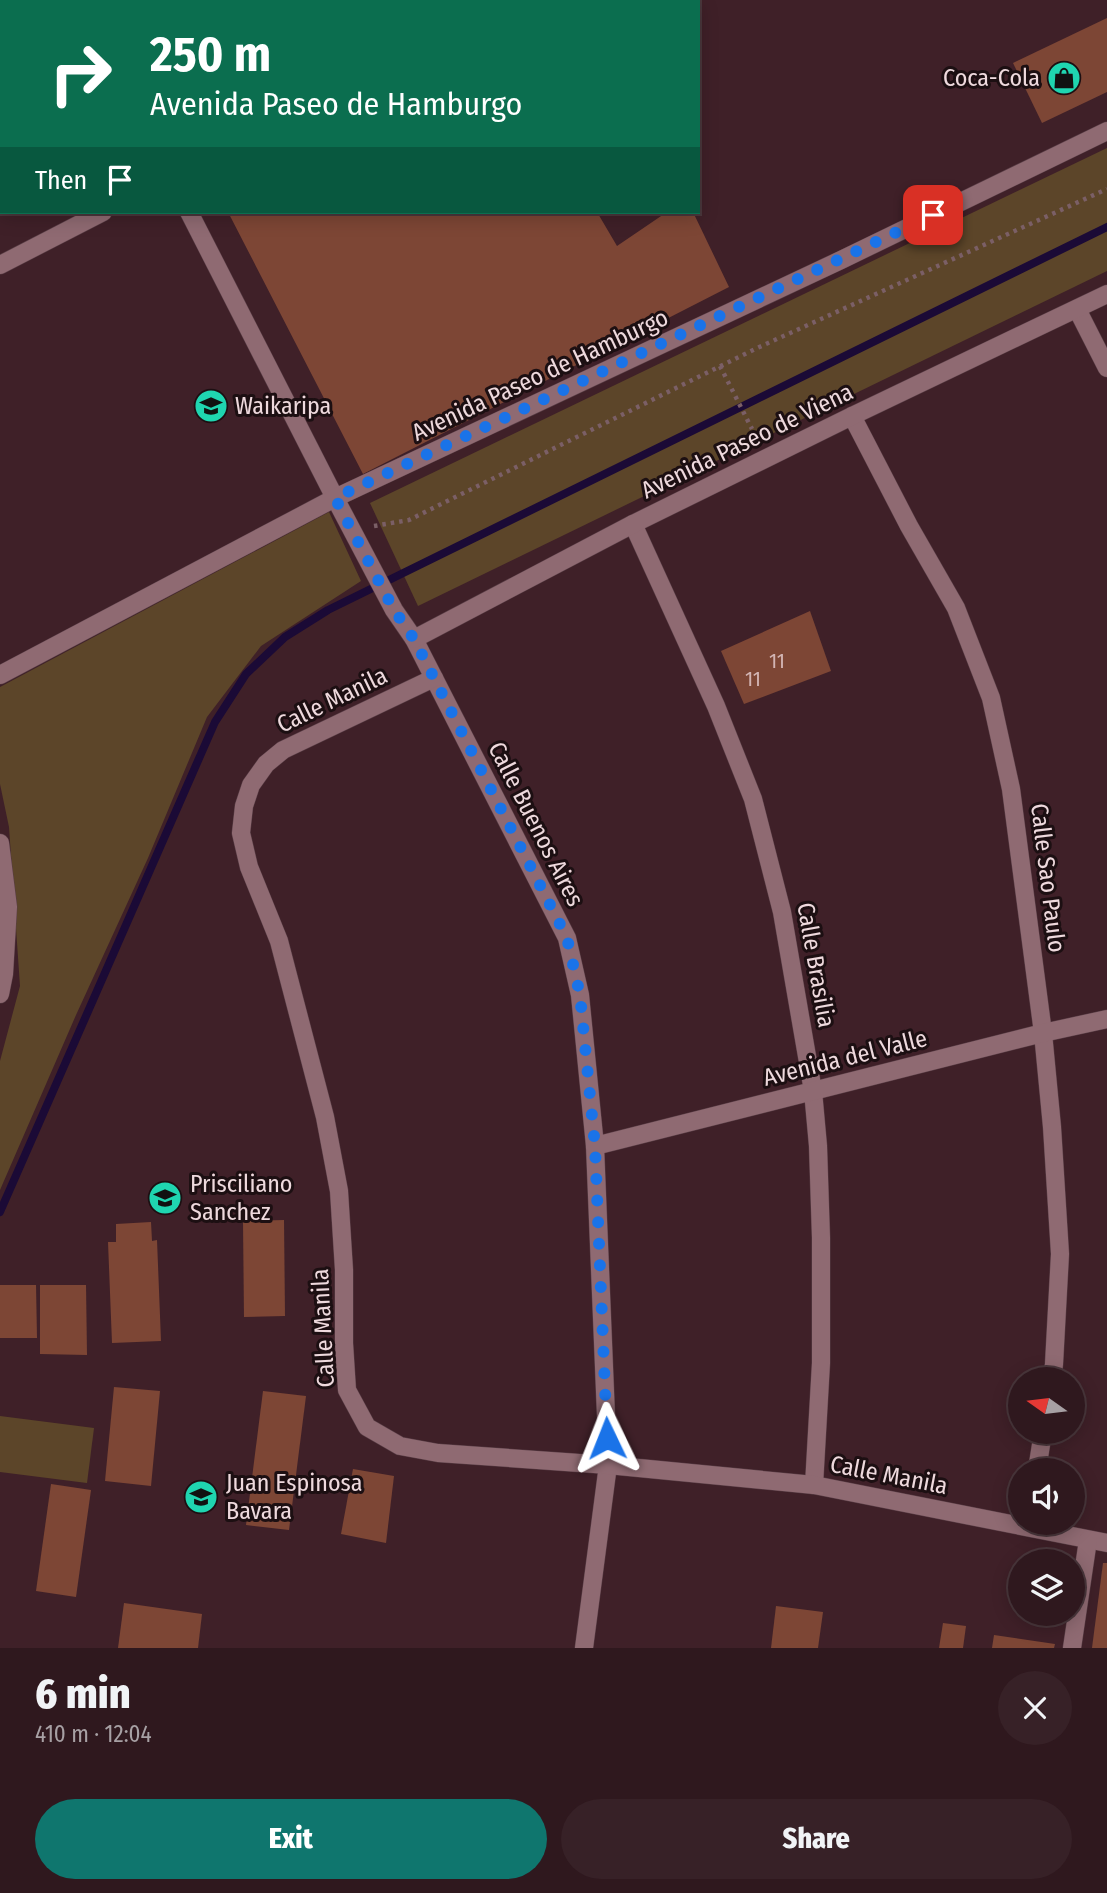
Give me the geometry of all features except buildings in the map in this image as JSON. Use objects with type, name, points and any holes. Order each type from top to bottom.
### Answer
[{"type":"street","name":"Avenida Paseo de Hamburgo","points":[[0,675],[335,498],[841,260],[1107,131]]},
{"type":"street","points":[[0,265],[99,214]]},
{"type":"street","name":"Calle Buenos Aires","points":[[190,214],[335,498],[394,610],[414,639],[567,938],[580,995],[595,1146],[608,1465],[584,1648]]},
{"type":"street","name":"Avenida Paseo de Viena","points":[[414,639],[633,524],[1107,294]]},
{"type":"street","points":[[1077,309],[1107,368]]},
{"type":"street","name":"Calle Sao Paulo","points":[[852,416],[909,526],[956,608],[991,698],[1011,789],[1043,1033],[1052,1127],[1060,1254],[1053,1367]]},
{"type":"street","name":"Calle Brasilia","points":[[633,524],[716,706],[753,799],[782,912],[813,1091],[818,1146],[821,1363],[814,1485]]},
{"type":"street","name":"Calle Manila","points":[[434,678],[283,750],[266,764],[251,785],[244,806],[241,833],[249,867],[279,941],[325,1117],[339,1191],[345,1270],[344,1343],[348,1390],[367,1427],[400,1446],[438,1453],[608,1465],[814,1485],[1008,1521]]},
{"type":"street","points":[[0,843],[8,907],[4,974],[0,994]]},
{"type":"street","name":"Avenida del Valle","points":[[595,1146],[1107,1019]]},
{"type":"street","name":"Calle Manila","points":[[1068,1535],[1107,1543]]},
{"type":"street","points":[[1072,1648],[1088,1540]]},
{"type":"path","points":[[352,530],[409,520],[768,343],[1107,189]]},
{"type":"path","points":[[720,366],[752,429]]},
{"type":"shaded area","points":[[1107,148],[1107,271],[418,606],[370,503]]},
{"type":"shaded area","points":[[329,512],[361,581],[261,646],[207,717],[148,858],[0,1190],[0,1061],[20,986],[9,827],[0,784],[0,687]]},
{"type":"shaded area","points":[[0,1416],[94,1428],[87,1483],[0,1472]]},
{"type":"waterway","points":[[0,1212],[215,722],[246,674],[285,637],[328,610],[1107,227]]},
{"type":"place","name":"Coca-Cola","points":[[1064,78]]},
{"type":"place","name":"Waikaripa","points":[[211,406]]},
{"type":"place","name":"Prisciliano Sanchez","points":[[165,1198]]},
{"type":"place","name":"Juan Espinosa Bavara","points":[[201,1497]]},
{"type":"route","points":[[607,1438],[595,1146],[580,995],[567,938],[414,639],[394,610],[335,498],[933,215]]}]
